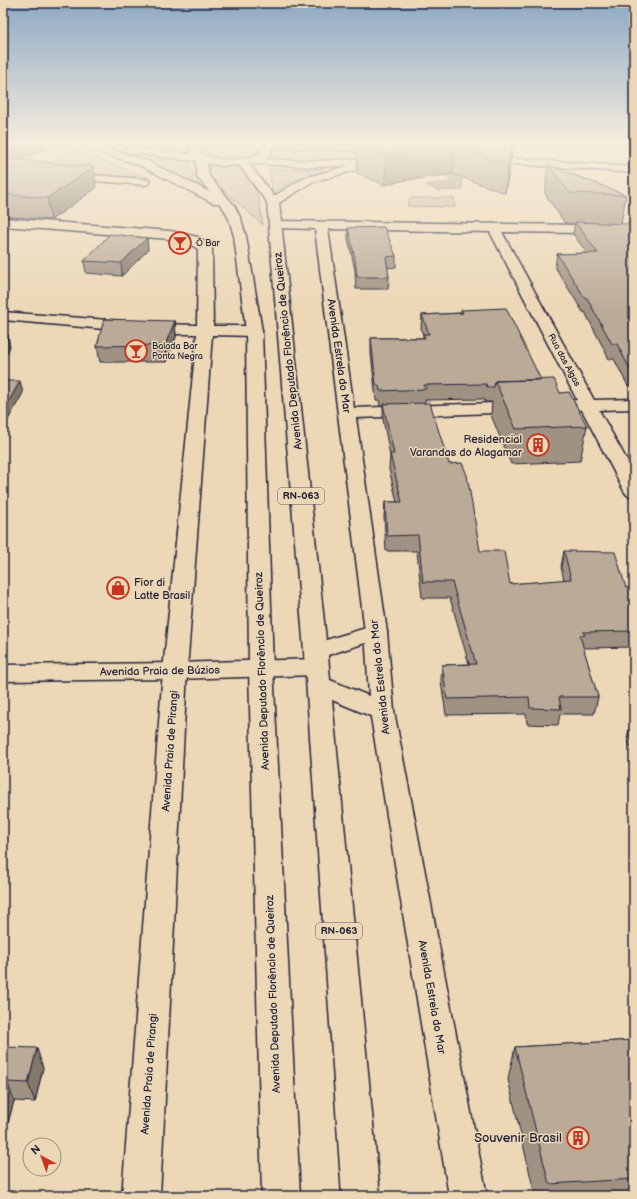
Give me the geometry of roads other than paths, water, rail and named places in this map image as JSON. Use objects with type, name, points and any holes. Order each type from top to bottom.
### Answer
[{"type":"main road","points":[[214,199],[230,208]]},
{"type":"main road","name":"Avenida Deputado Florêncio de Queiroz","points":[[222,199],[230,208],[240,236],[254,331],[260,668],[281,1196]]},
{"type":"main road","points":[[271,199],[273,202],[278,199]]},
{"type":"main road","name":"Avenida Deputado Florêncio de Queiroz","points":[[273,202],[317,667],[361,1196]]},
{"type":"main road","name":"Avenida Praia de Pirangi","points":[[3,222],[170,235],[200,242],[205,248],[205,331],[175,671],[142,1196]]},
{"type":"main road","points":[[276,225],[321,227],[582,229],[634,232]]},
{"type":"main road","name":"Avenida Estrela do Mar","points":[[321,227],[376,632],[382,711],[468,1196]]},
{"type":"main road","name":"Rua das Algas","points":[[494,228],[634,492]]},
{"type":"main road","points":[[3,316],[132,327],[205,331],[254,331]]},
{"type":"main road","points":[[347,413],[634,404]]},
{"type":"main road","points":[[376,632],[317,667],[382,711]]},
{"type":"main road","name":"Avenida Praia de Búzios","points":[[3,673],[175,671],[317,667]]},
{"type":"place","name":"Ô Bar","points":[[180,243]]},
{"type":"place","name":"Balada Bar Ponta Negra","points":[[136,351]]},
{"type":"place","name":"Residencial Varandas do Alagamar","points":[[538,445]]},
{"type":"place","name":"Fior di Latte Brasil","points":[[118,588]]},
{"type":"place","name":"Souvenir Brasil","points":[[578,1138]]}]
